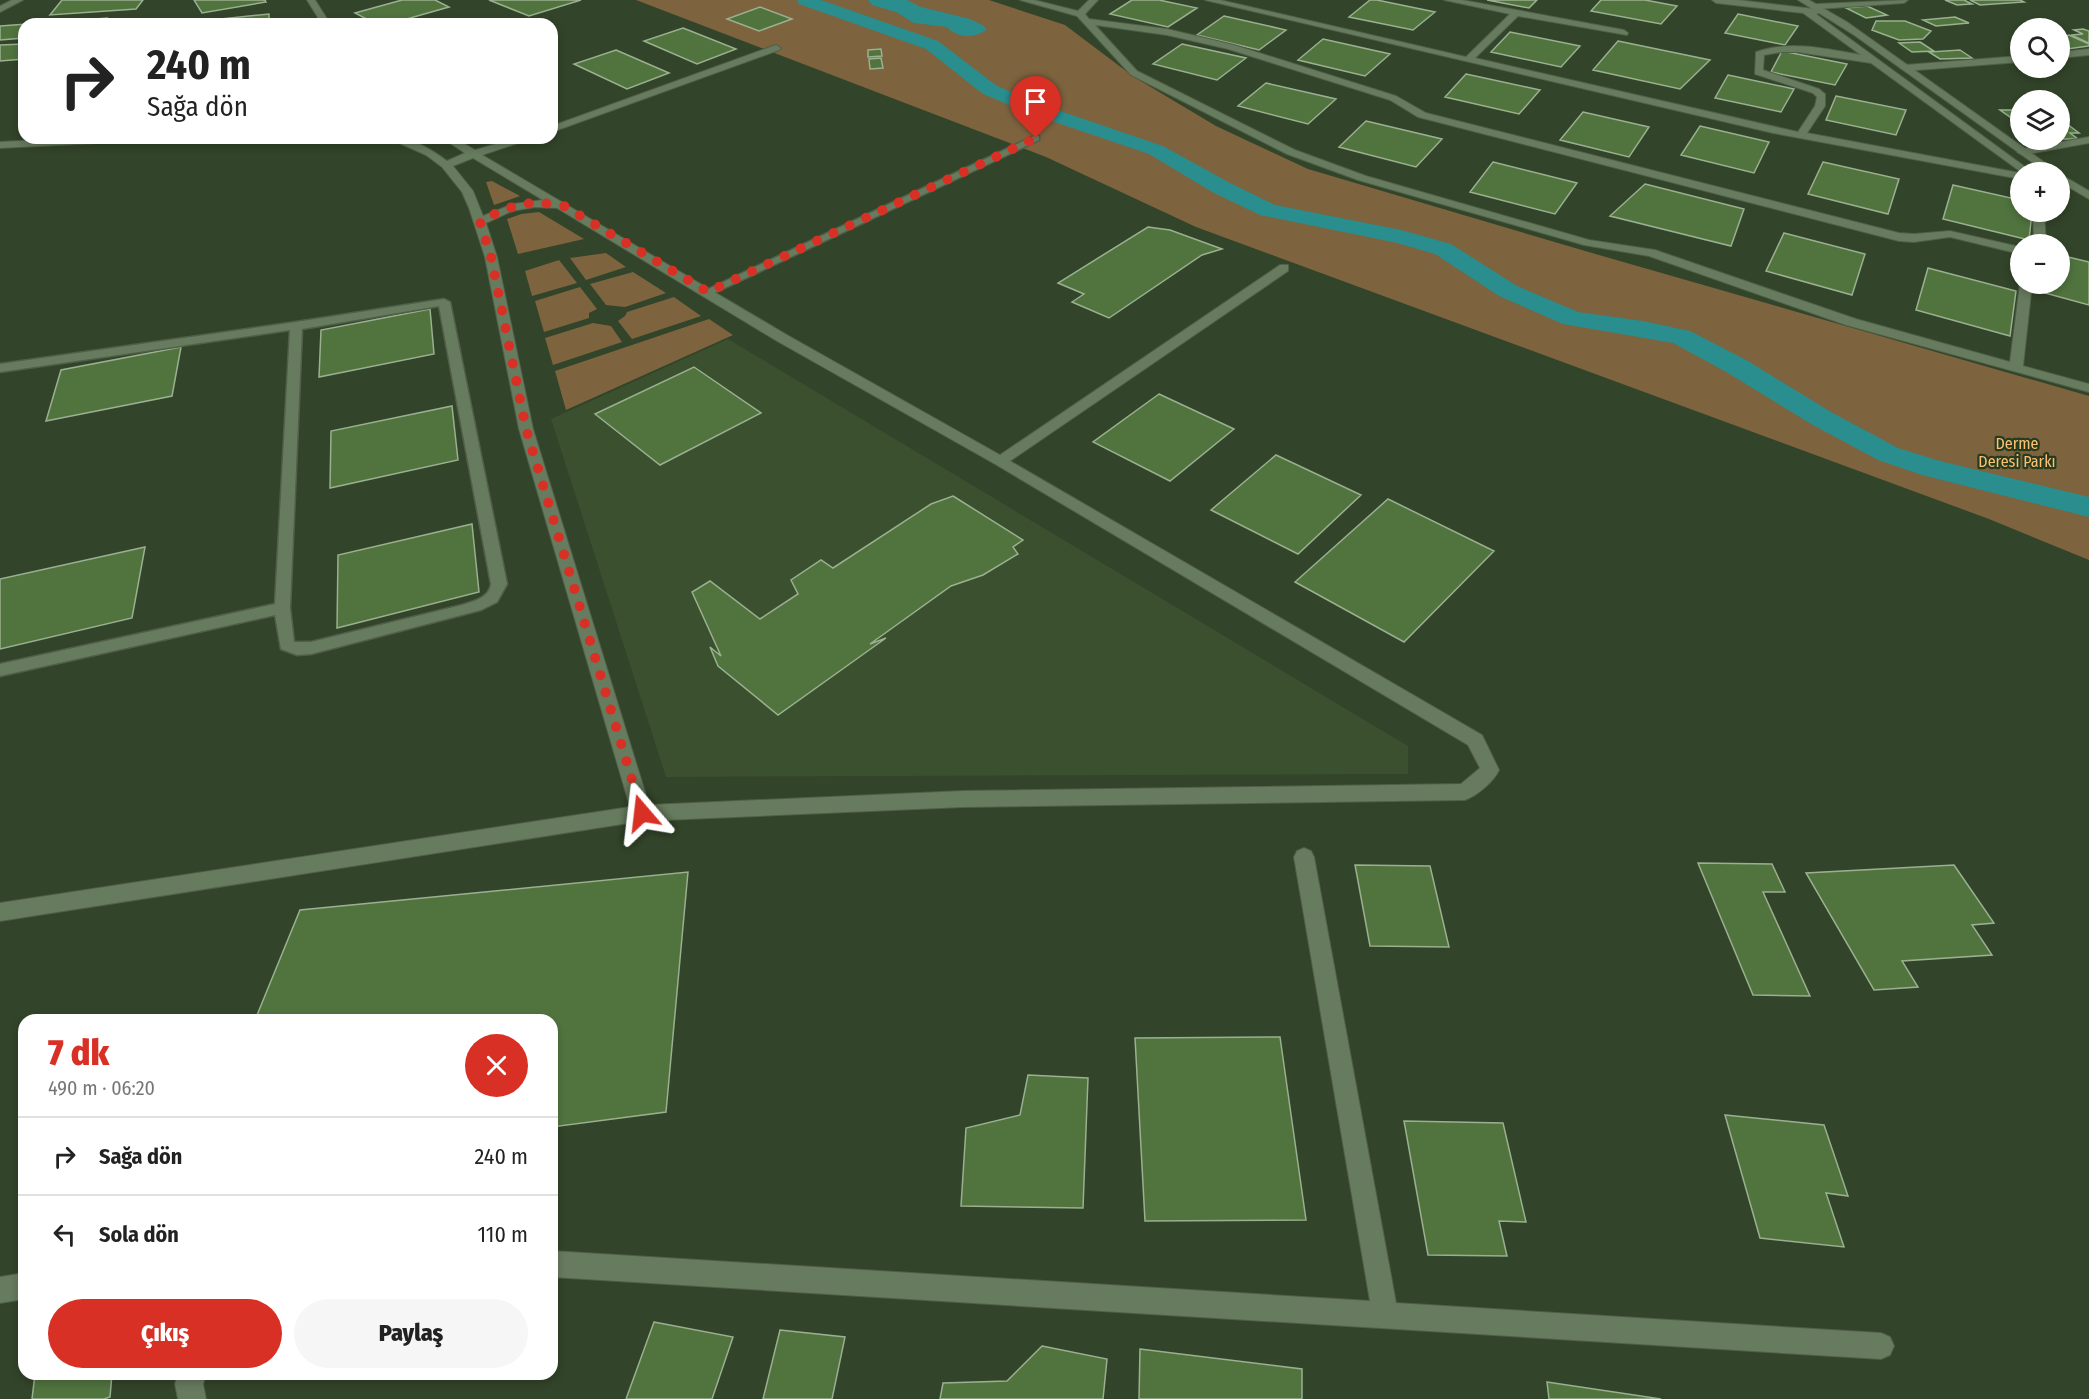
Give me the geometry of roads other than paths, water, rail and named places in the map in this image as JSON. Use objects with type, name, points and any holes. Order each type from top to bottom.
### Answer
[{"type":"street","points":[[0,3],[13,0]]},
{"type":"street","points":[[0,9],[19,0]]},
{"type":"street","points":[[311,0],[324,18]]},
{"type":"street","points":[[1024,0],[1083,18],[1167,32],[1231,47],[1393,98],[1422,115],[1899,237],[1914,238],[1950,234],[2010,248]]},
{"type":"street","points":[[1083,18],[1094,0]]},
{"type":"street","points":[[1209,0],[1801,135],[2010,174]]},
{"type":"street","points":[[1448,0],[1624,33]]},
{"type":"street","points":[[1716,0],[1806,11],[1904,0]]},
{"type":"street","points":[[1802,0],[1821,10],[2038,162]]},
{"type":"street","points":[[1806,11],[2013,162]]},
{"type":"street","points":[[1469,59],[1516,13]]},
{"type":"street","points":[[1083,18],[1134,73],[1301,156],[1362,178],[1588,243],[1651,253],[1851,322],[2089,388]]},
{"type":"street","points":[[558,127],[776,48]]},
{"type":"street","points":[[1801,135],[1820,105],[1822,96],[1816,91],[1758,72],[1759,54],[1766,50],[1782,48],[1874,60]]},
{"type":"street","points":[[2070,54],[2089,52]]},
{"type":"street","points":[[1905,68],[2010,60]]},
{"type":"street","points":[[2022,152],[2089,140]]},
{"type":"street","points":[[0,145],[20,144]]},
{"type":"street","points":[[413,144],[446,165],[466,191],[480,222],[491,257],[526,429],[642,813]]},
{"type":"street","points":[[0,912],[642,813],[963,799],[1465,792],[1490,770],[1475,740],[1000,461],[782,338],[458,144]]},
{"type":"street","points":[[446,165],[475,153],[507,144]]},
{"type":"street","points":[[2070,186],[2089,196]]},
{"type":"street","points":[[480,222],[504,209],[535,202],[564,206]]},
{"type":"street","points":[[1000,461],[1284,268]]},
{"type":"street","points":[[2016,368],[2025,294]]},
{"type":"street","points":[[1304,857],[1385,1314]]},
{"type":"street","points":[[558,1264],[1881,1346]]},
{"type":"street","points":[[0,1290],[18,1287]]},
{"type":"street","points":[[190,1380],[192,1399]]},
{"type":"lane","points":[[708,292],[1036,138]]},
{"type":"lane","points":[[0,368],[296,326],[444,302],[499,584],[499,591],[482,604],[310,648],[297,649],[287,645],[282,608],[296,326]]},
{"type":"lane","points":[[0,670],[282,608]]},
{"type":"water","points":[[868,0],[907,0],[921,7],[970,19],[984,26],[986,30],[971,36],[961,35],[947,27],[914,23],[896,12],[872,5]]},
{"type":"waterway","points":[[805,0],[932,45],[990,90],[1041,111],[1156,150],[1222,188],[1268,210],[1401,237],[1443,249],[1508,291],[1572,319],[1681,337],[1738,367],[1821,418],[1888,454],[1932,468],[2089,507]]},
{"type":"park label","name":"Derme Deresi Parkı","points":[[2017,452]]}]
